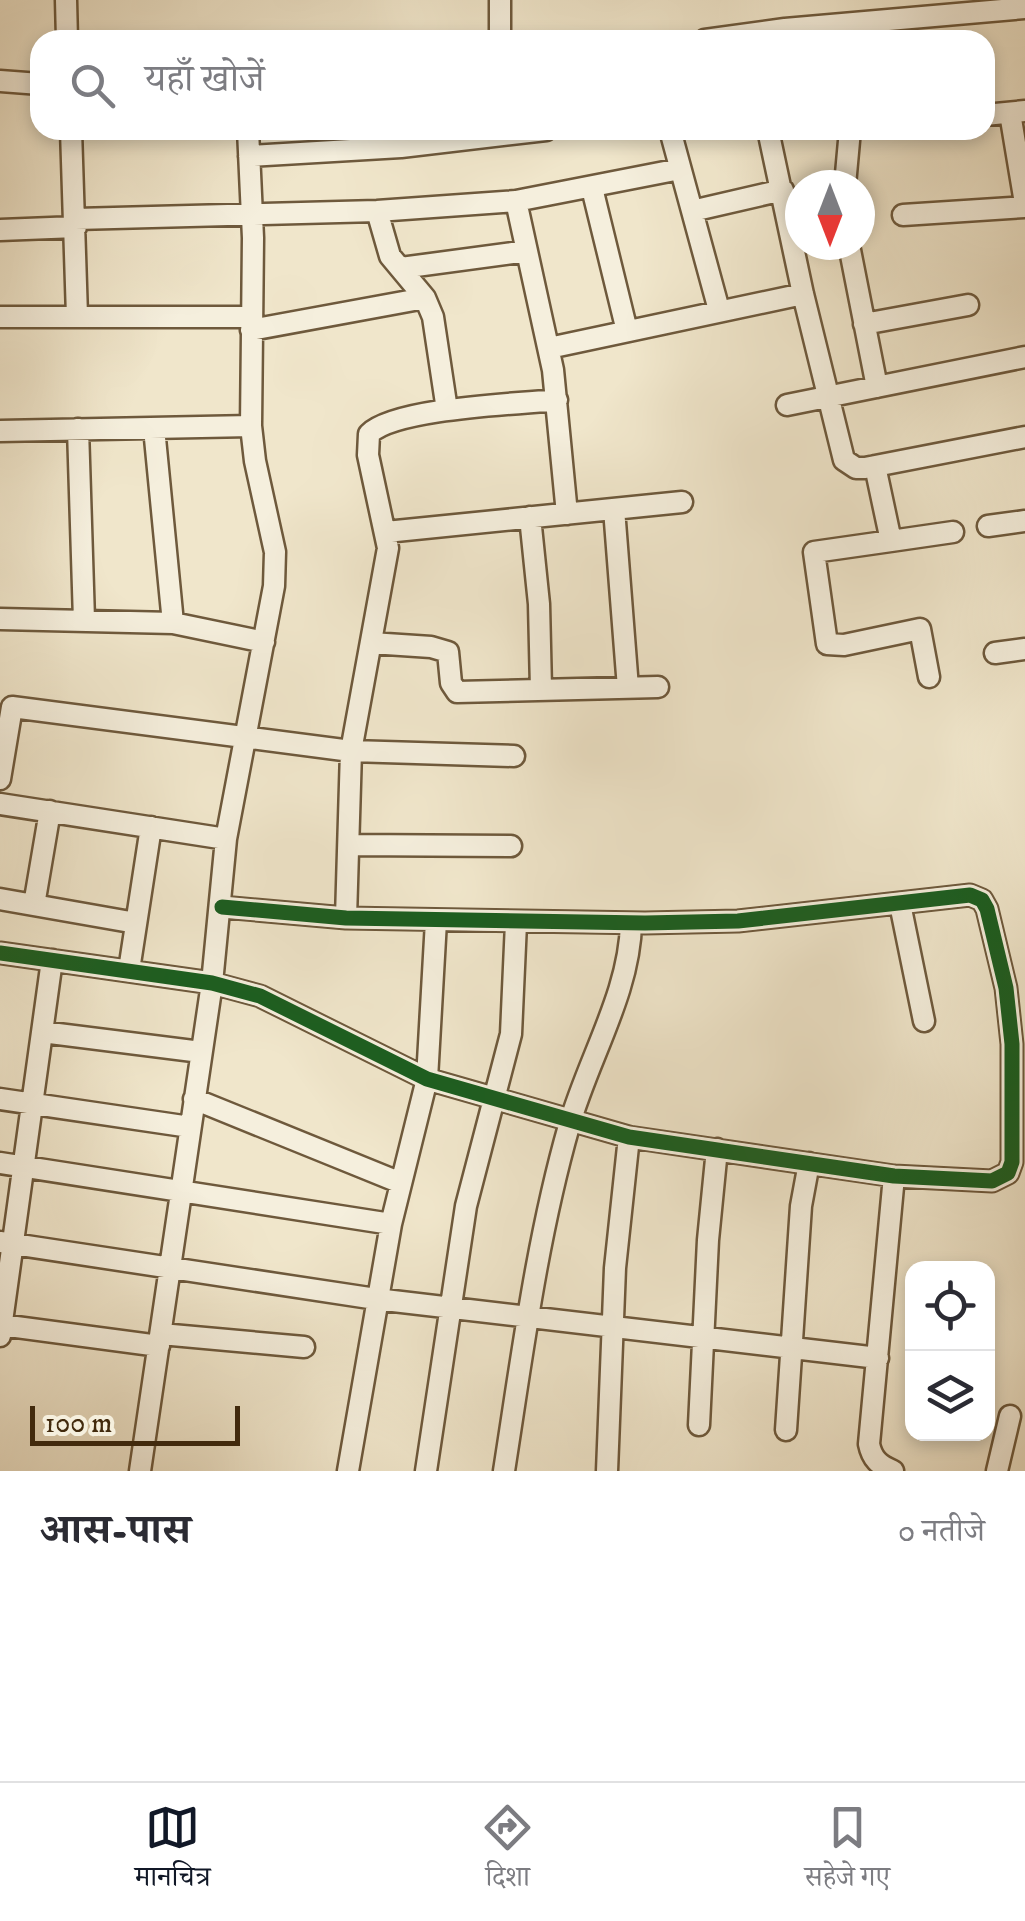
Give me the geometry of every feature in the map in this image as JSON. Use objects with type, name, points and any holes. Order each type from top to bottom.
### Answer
[{"type":"street","points":[[66,0],[68,30]]},
{"type":"street","points":[[500,0],[500,30]]},
{"type":"street","points":[[866,30],[1025,8]]},
{"type":"street","points":[[0,81],[30,83]]},
{"type":"street","points":[[904,215],[1025,205],[1018,112]]},
{"type":"street","points":[[72,140],[77,316]]},
{"type":"street","points":[[140,1471],[212,983],[226,838],[264,642],[275,552],[251,426],[248,140]]},
{"type":"street","points":[[249,156],[461,140]]},
{"type":"street","points":[[673,140],[719,310]]},
{"type":"street","points":[[770,140],[844,460],[856,468],[875,466],[1025,437]]},
{"type":"street","points":[[846,170],[849,140]]},
{"type":"street","points":[[0,230],[516,201],[680,169]]},
{"type":"street","points":[[592,188],[626,331]]},
{"type":"street","points":[[692,211],[783,190]]},
{"type":"street","points":[[516,201],[549,348],[567,514]]},
{"type":"street","points":[[378,211],[390,256],[425,298],[438,336],[448,410]]},
{"type":"street","points":[[401,268],[528,251]]},
{"type":"street","points":[[852,260],[877,387]]},
{"type":"street","points":[[549,348],[803,294]]},
{"type":"street","points":[[0,316],[251,324],[425,298]]},
{"type":"street","points":[[864,324],[968,305]]},
{"type":"street","points":[[786,405],[1025,357]]},
{"type":"street","points":[[346,918],[351,751],[386,565],[386,532],[368,455],[369,434],[385,424],[448,410],[557,400]]},
{"type":"street","points":[[0,430],[251,426]]},
{"type":"street","points":[[154,428],[172,623]]},
{"type":"street","points":[[78,429],[84,620]]},
{"type":"street","points":[[875,466],[891,542]]},
{"type":"street","points":[[386,532],[682,502]]},
{"type":"street","points":[[614,509],[628,688]]},
{"type":"street","points":[[530,517],[539,604],[540,689]]},
{"type":"street","points":[[988,526],[1025,521]]},
{"type":"street","points":[[929,677],[920,629],[844,645],[826,644],[814,552],[953,532]]},
{"type":"street","points":[[0,619],[172,623],[264,642]]},
{"type":"street","points":[[371,643],[430,646],[448,652],[452,684],[457,692],[658,687]]},
{"type":"street","points":[[996,653],[1025,648]]},
{"type":"street","points":[[0,778],[12,708],[351,751],[514,756]]},
{"type":"street","points":[[0,804],[226,838]]},
{"type":"street","points":[[34,905],[50,811]]},
{"type":"street","points":[[129,970],[151,827]]},
{"type":"street","points":[[349,846],[511,846]]},
{"type":"street","points":[[0,952],[212,983],[288,1007],[427,1079],[629,1136],[894,1176],[992,1180],[1008,1173],[1012,1162],[1019,1134],[1006,988],[987,909],[982,900],[970,895],[738,922],[436,921],[222,907]]},
{"type":"street","points":[[0,899],[136,922]]},
{"type":"street","points":[[900,904],[924,1022]]},
{"type":"street","points":[[348,1471],[391,1224],[427,1079],[436,921]]},
{"type":"street","points":[[426,1471],[466,1206],[511,1034],[516,923]]},
{"type":"street","points":[[504,1471],[554,1180],[595,1047],[623,982],[631,923]]},
{"type":"street","points":[[52,960],[23,1166],[6,1243],[1,1330],[304,1347]]},
{"type":"street","points":[[42,1032],[201,1052]]},
{"type":"street","points":[[0,1099],[190,1126]]},
{"type":"street","points":[[194,1099],[401,1182]]},
{"type":"street","points":[[606,1471],[611,1324],[629,1136]]},
{"type":"street","points":[[699,1425],[708,1240],[718,1150]]},
{"type":"street","points":[[0,1163],[391,1224]]},
{"type":"street","points":[[786,1430],[801,1206],[809,1163]]},
{"type":"street","points":[[891,1470],[871,1456],[869,1444],[894,1176]]},
{"type":"street","points":[[6,1243],[376,1299],[878,1358]]},
{"type":"street","points":[[998,1471],[1010,1416]]},
{"type":"cycle path","points":[[0,953],[212,983],[260,996],[427,1079],[629,1137],[894,1176],[992,1181],[1008,1173],[1012,1162],[1012,1044],[1006,988],[987,909],[982,900],[970,895],[738,921],[645,923],[346,918],[222,907]]}]
